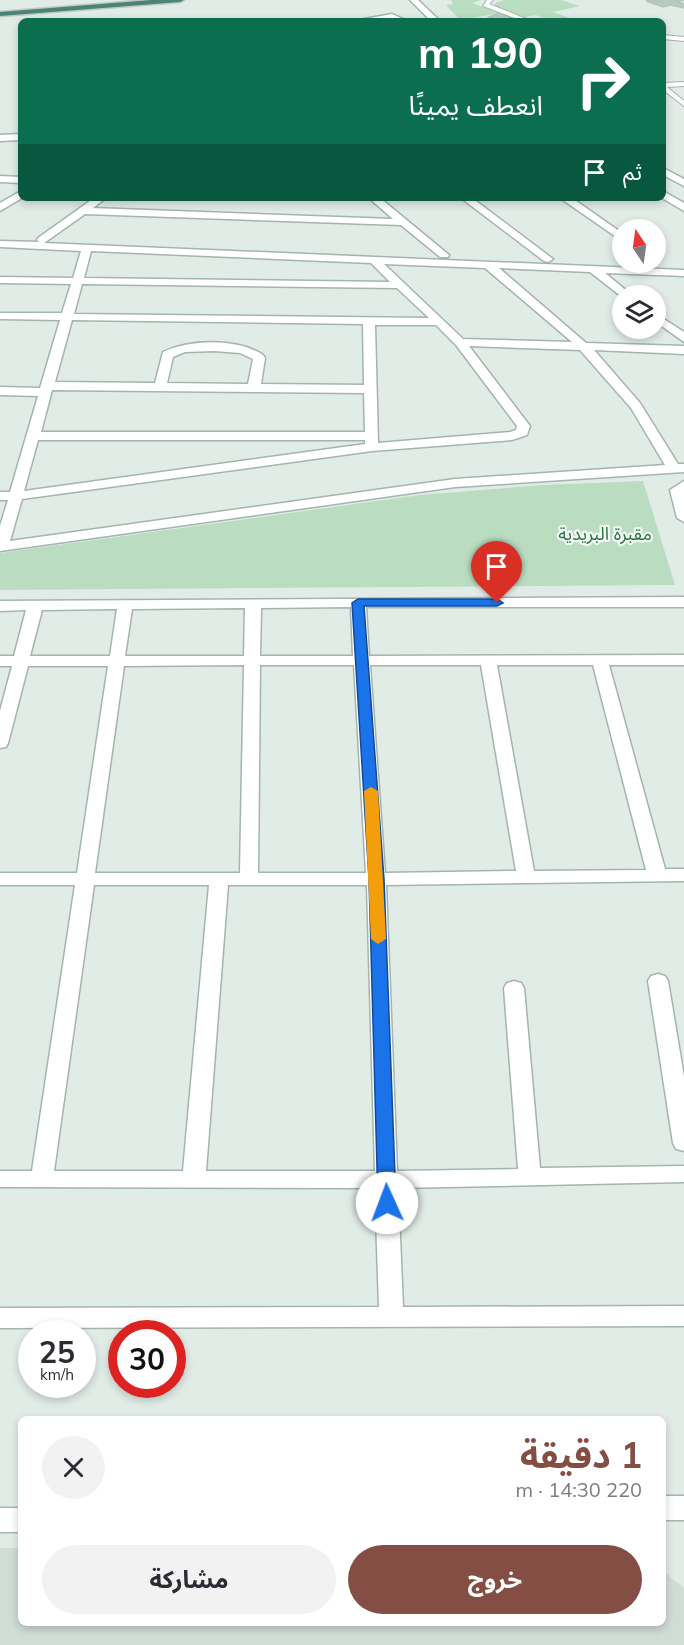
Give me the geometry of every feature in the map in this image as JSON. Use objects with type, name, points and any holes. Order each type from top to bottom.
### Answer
[{"type":"highway","points":[[0,9],[122,0]]},
{"type":"highway","points":[[0,14],[180,0]]},
{"type":"street","points":[[414,0],[434,18]]},
{"type":"street","points":[[429,12],[430,0]]},
{"type":"street","points":[[374,18],[386,16],[401,18]]},
{"type":"street","points":[[0,138],[18,136]]},
{"type":"street","points":[[666,173],[684,183]]},
{"type":"street","points":[[0,179],[18,180]]},
{"type":"street","points":[[0,207],[18,196]]},
{"type":"street","points":[[666,196],[684,208]]},
{"type":"street","points":[[42,240],[97,201]]},
{"type":"street","points":[[378,201],[444,255]]},
{"type":"street","points":[[470,201],[548,259]]},
{"type":"street","points":[[569,201],[612,231]]},
{"type":"street","points":[[82,211],[402,222]]},
{"type":"street","points":[[0,238],[612,261]]},
{"type":"street","points":[[0,244],[684,273]]},
{"type":"street","points":[[87,248],[0,547],[456,483],[679,468]]},
{"type":"street","points":[[33,436],[372,441],[512,435],[522,432],[524,426],[459,342],[374,260]]},
{"type":"street","points":[[666,262],[684,263]]},
{"type":"street","points":[[488,265],[586,347],[636,404],[679,468]]},
{"type":"street","points":[[593,269],[614,285]]},
{"type":"street","points":[[0,280],[400,285]]},
{"type":"street","points":[[0,316],[439,322]]},
{"type":"street","points":[[369,322],[372,441]]},
{"type":"street","points":[[666,324],[684,338]]},
{"type":"street","points":[[459,342],[684,350]]},
{"type":"street","points":[[160,387],[167,355],[179,349],[192,348],[241,349],[254,353],[259,358],[254,388]]},
{"type":"street","points":[[0,391],[160,387],[370,389]]},
{"type":"street","points":[[0,496],[15,496],[372,441]]},
{"type":"street","points":[[684,485],[677,490],[684,518]]},
{"type":"street","points":[[0,606],[684,602]]},
{"type":"street","points":[[249,879],[253,603]]},
{"type":"street","points":[[358,603],[376,879],[391,1317]]},
{"type":"street","points":[[42,1179],[125,604]]},
{"type":"street","points":[[0,743],[35,606]]},
{"type":"street","points":[[488,660],[526,877]]},
{"type":"street","points":[[600,660],[657,875]]},
{"type":"street","points":[[0,661],[684,660]]},
{"type":"street","points":[[0,879],[376,879],[684,875]]},
{"type":"street","points":[[194,1179],[219,879]]},
{"type":"street","points":[[658,981],[684,1143]]},
{"type":"street","points":[[514,988],[530,1178]]},
{"type":"street","points":[[0,1179],[386,1180],[684,1174]]},
{"type":"street","points":[[0,1318],[684,1316]]},
{"type":"street","points":[[666,1508],[684,1508]]},
{"type":"street","points":[[0,1520],[18,1520]]},
{"type":"lane","points":[[490,0],[485,4],[521,18]]},
{"type":"lane","points":[[666,37],[684,39]]},
{"type":"lane","points":[[666,86],[684,84]]},
{"type":"lane","points":[[666,89],[684,104]]},
{"type":"shaded area","points":[[0,1548],[18,1548],[18,1626],[666,1626],[666,1573],[684,1588],[684,1645],[0,1645]]},
{"type":"green space","points":[[451,0],[481,0],[472,3],[499,13],[458,18],[446,5],[453,4]]},
{"type":"green space","points":[[504,0],[561,0],[580,6],[553,12],[570,18],[544,18],[536,15],[525,17],[495,6],[495,3]]},
{"type":"green space","name":"مقبرة البريدية","points":[[643,481],[675,585],[0,590],[0,553],[420,495],[543,485]]},
{"type":"building","points":[[684,0],[678,2],[684,4],[684,8],[671,5],[663,7],[646,1]]},
{"type":"building","points":[[499,13],[512,18],[492,18],[489,17]]},
{"type":"slow traffic","points":[[371,791],[378,939]]},
{"type":"route","points":[[387,1203],[376,879],[358,603],[497,603]]}]
